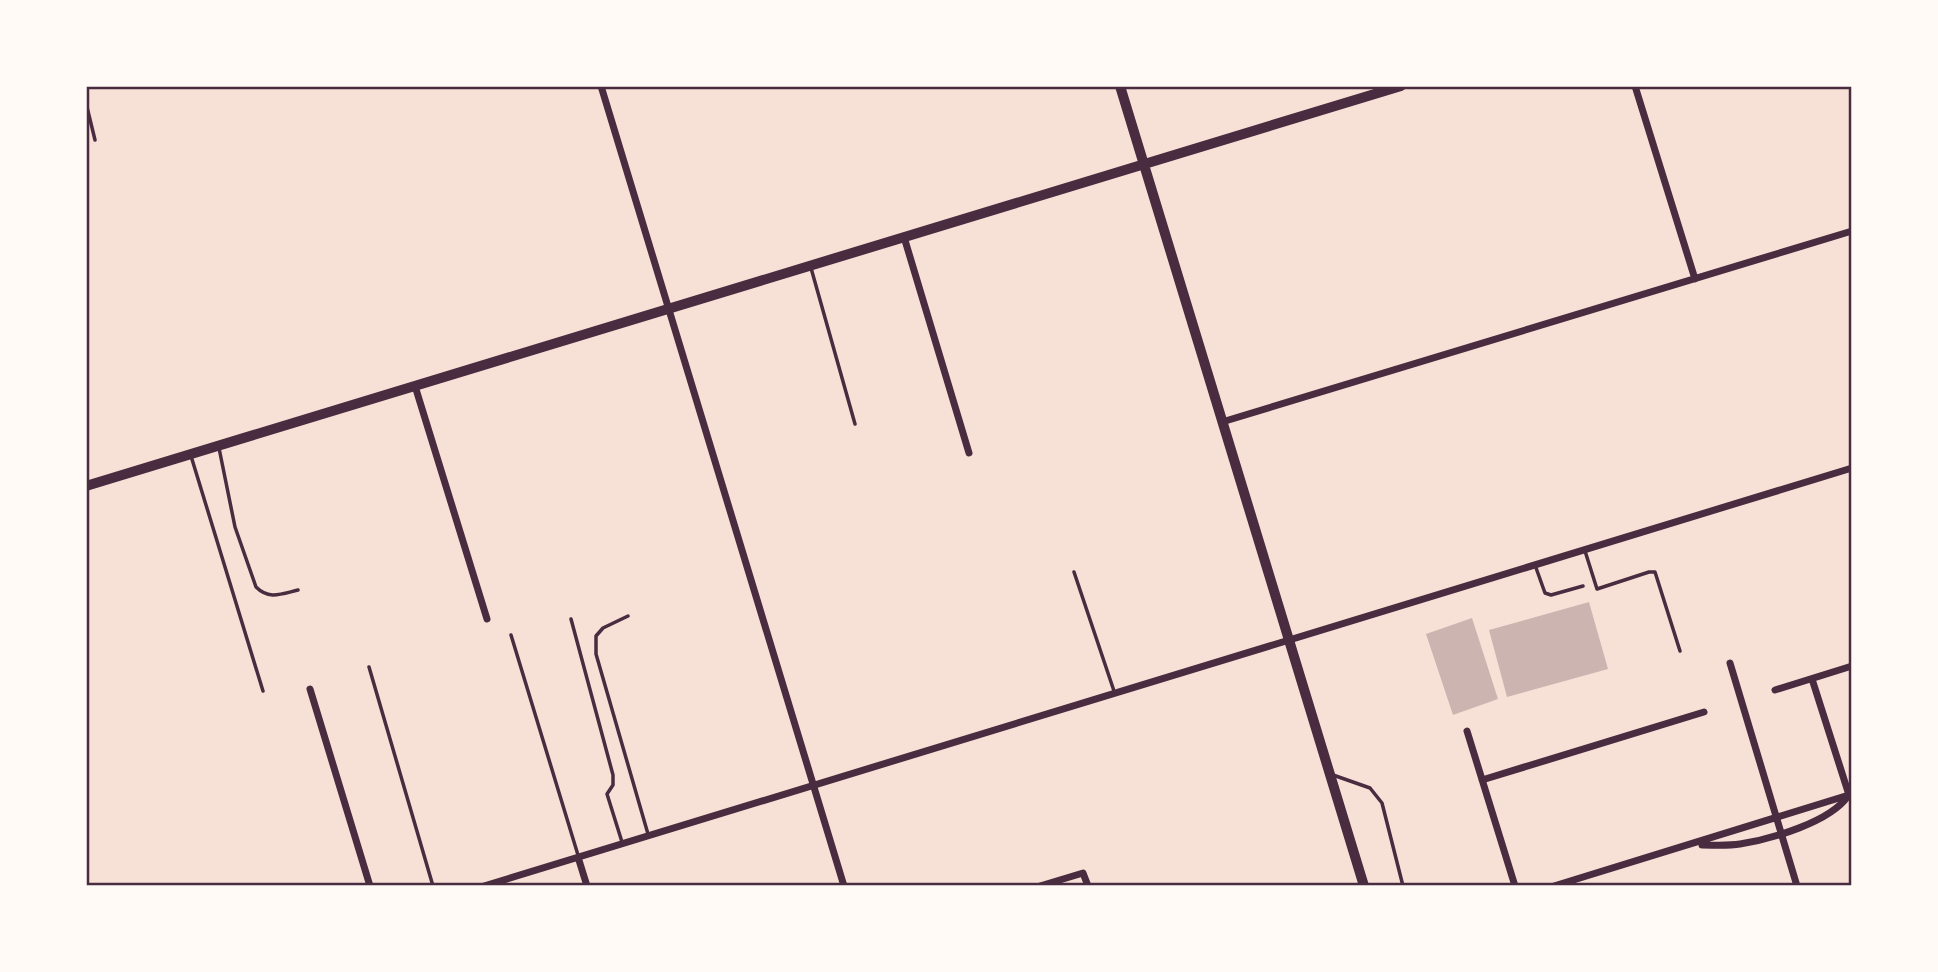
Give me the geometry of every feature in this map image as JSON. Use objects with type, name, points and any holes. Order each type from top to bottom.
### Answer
[{"type":"main road","points":[[1120,86],[1364,886]]},
{"type":"main road","points":[[86,486],[1401,86]]},
{"type":"street","points":[[601,86],[844,886]]},
{"type":"street","points":[[1635,86],[1695,279]]},
{"type":"street","points":[[1222,422],[1852,231]]},
{"type":"street","points":[[904,237],[969,453]]},
{"type":"street","points":[[415,386],[486,619]]},
{"type":"street","points":[[484,886],[1852,468]]},
{"type":"street","points":[[1730,663],[1797,886]]},
{"type":"street","points":[[1775,690],[1852,666]]},
{"type":"street","points":[[1812,679],[1850,795]]},
{"type":"street","points":[[310,689],[370,886]]},
{"type":"street","points":[[1482,780],[1704,712]]},
{"type":"street","points":[[1467,731],[1515,886]]},
{"type":"street","points":[[1554,886],[1850,795]]},
{"type":"street","points":[[1694,844],[1743,844],[1781,833],[1829,814],[1841,807],[1850,795]]},
{"type":"street","points":[[578,857],[587,886]]},
{"type":"street","points":[[1040,886],[1083,873],[1087,886]]},
{"type":"lane","points":[[86,103],[88,123],[95,140]]},
{"type":"lane","points":[[810,266],[855,424]]},
{"type":"lane","points":[[218,446],[234,527],[256,587],[264,595],[272,597],[298,590]]},
{"type":"lane","points":[[191,454],[262,691]]},
{"type":"lane","points":[[1585,549],[1597,589],[1655,572],[1680,651]]},
{"type":"lane","points":[[1535,565],[1545,593],[1551,595],[1583,586]]},
{"type":"lane","points":[[1074,572],[1114,693]]},
{"type":"lane","points":[[628,616],[603,628],[596,636],[596,654],[649,836]]},
{"type":"lane","points":[[571,619],[613,775],[613,785],[607,794],[623,844]]},
{"type":"lane","points":[[511,635],[578,857]]},
{"type":"lane","points":[[369,667],[433,886]]},
{"type":"lane","points":[[1330,774],[1370,788],[1382,803],[1403,886]]},
{"type":"building","points":[[1589,602],[1608,669],[1507,697],[1489,630]]},
{"type":"building","points":[[1472,618],[1498,699],[1453,715],[1426,634]]}]
